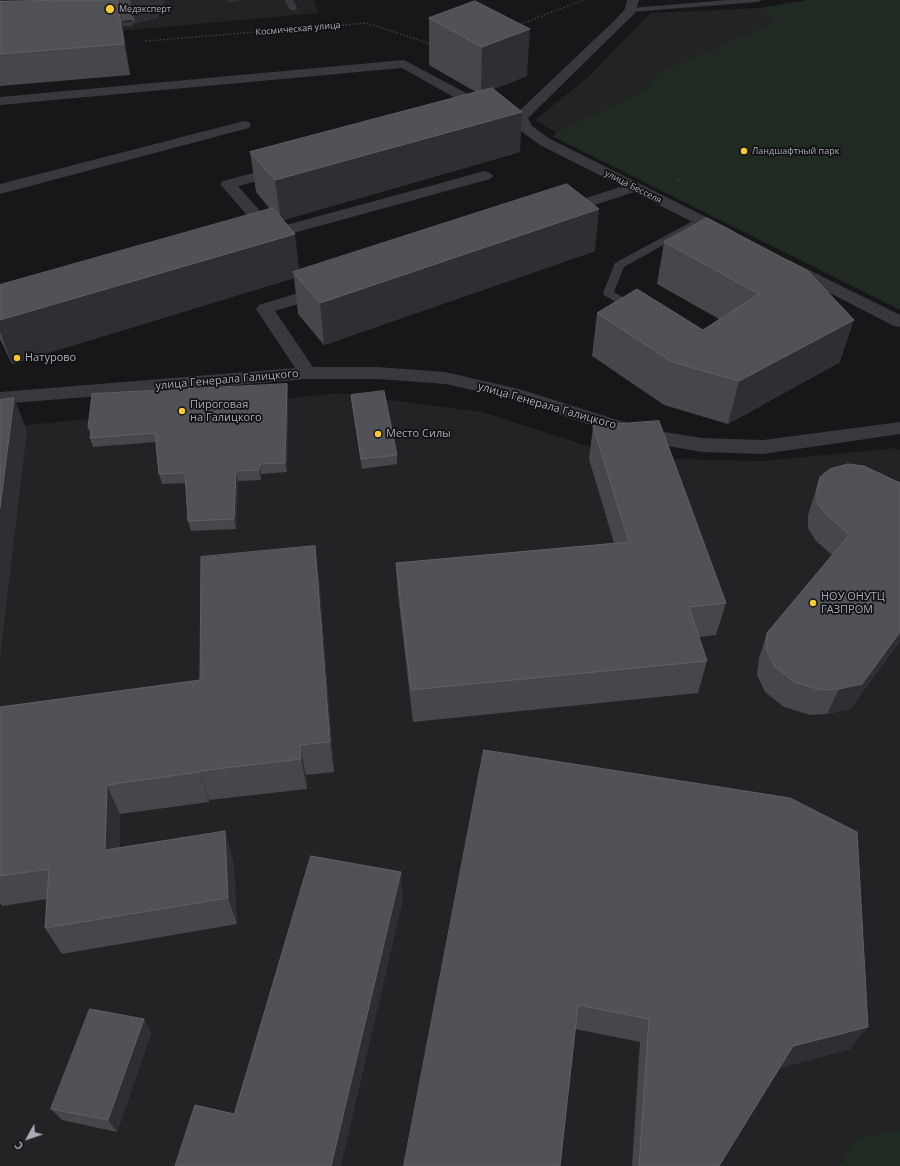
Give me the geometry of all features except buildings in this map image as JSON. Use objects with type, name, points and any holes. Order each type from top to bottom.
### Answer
[{"type":"street","points":[[471,119],[505,115],[632,5]]},
{"type":"street","points":[[0,100],[404,64],[505,115]]},
{"type":"street","name":"улица Бесселя","points":[[505,115],[546,142],[741,241]]},
{"type":"street","points":[[0,189],[244,125]]},
{"type":"street","points":[[296,166],[228,184],[272,234],[485,176]]},
{"type":"street","points":[[544,217],[635,187]]},
{"type":"street","points":[[776,259],[900,322]]},
{"type":"street","points":[[308,373],[266,309],[339,285]]},
{"type":"street","name":"улица Генерала Галицкого","points":[[0,398],[308,373],[378,373],[445,378],[512,393],[644,435],[702,445],[763,448],[900,428]]},
{"type":"lane","points":[[289,0],[293,8]]},
{"type":"lane","points":[[632,5],[758,0]]},
{"type":"lane","points":[[94,26],[130,24]]},
{"type":"lane","points":[[642,314],[608,293],[620,265],[700,220]]},
{"type":"path","points":[[512,28],[584,0]]},
{"type":"path","name":"Космическая улица","points":[[143,41],[366,23],[437,46]]},
{"type":"shaded area","points":[[0,0],[314,0],[318,13],[153,28],[0,39]]},
{"type":"shaded area","name":"Ландшафтный парк","points":[[807,0],[900,0],[900,310],[554,137],[556,132],[645,90],[661,72],[775,22],[760,8]]},
{"type":"shaded area","points":[[760,8],[795,24],[645,90],[556,132],[535,120],[588,77],[650,13]]},
{"type":"shaded area","points":[[338,393],[482,412],[600,450],[675,459],[763,461],[896,448],[900,450],[900,1130],[857,1138],[838,1166],[0,1166],[0,428]]},
{"type":"shaded area","points":[[900,1130],[900,1166],[838,1166],[857,1138]]},
{"type":"place","name":"Медэксперт","points":[[110,9]]},
{"type":"place","name":"Ландшафтный парк","points":[[744,151]]},
{"type":"place","name":"Натурово","points":[[17,358]]},
{"type":"place","name":"Пироговая на Галицкого","points":[[182,411]]},
{"type":"place","name":"Место Силы","points":[[378,434]]},
{"type":"place","name":"НОУ ОНУТЦ ГАЗПРОМ","points":[[813,603]]}]
